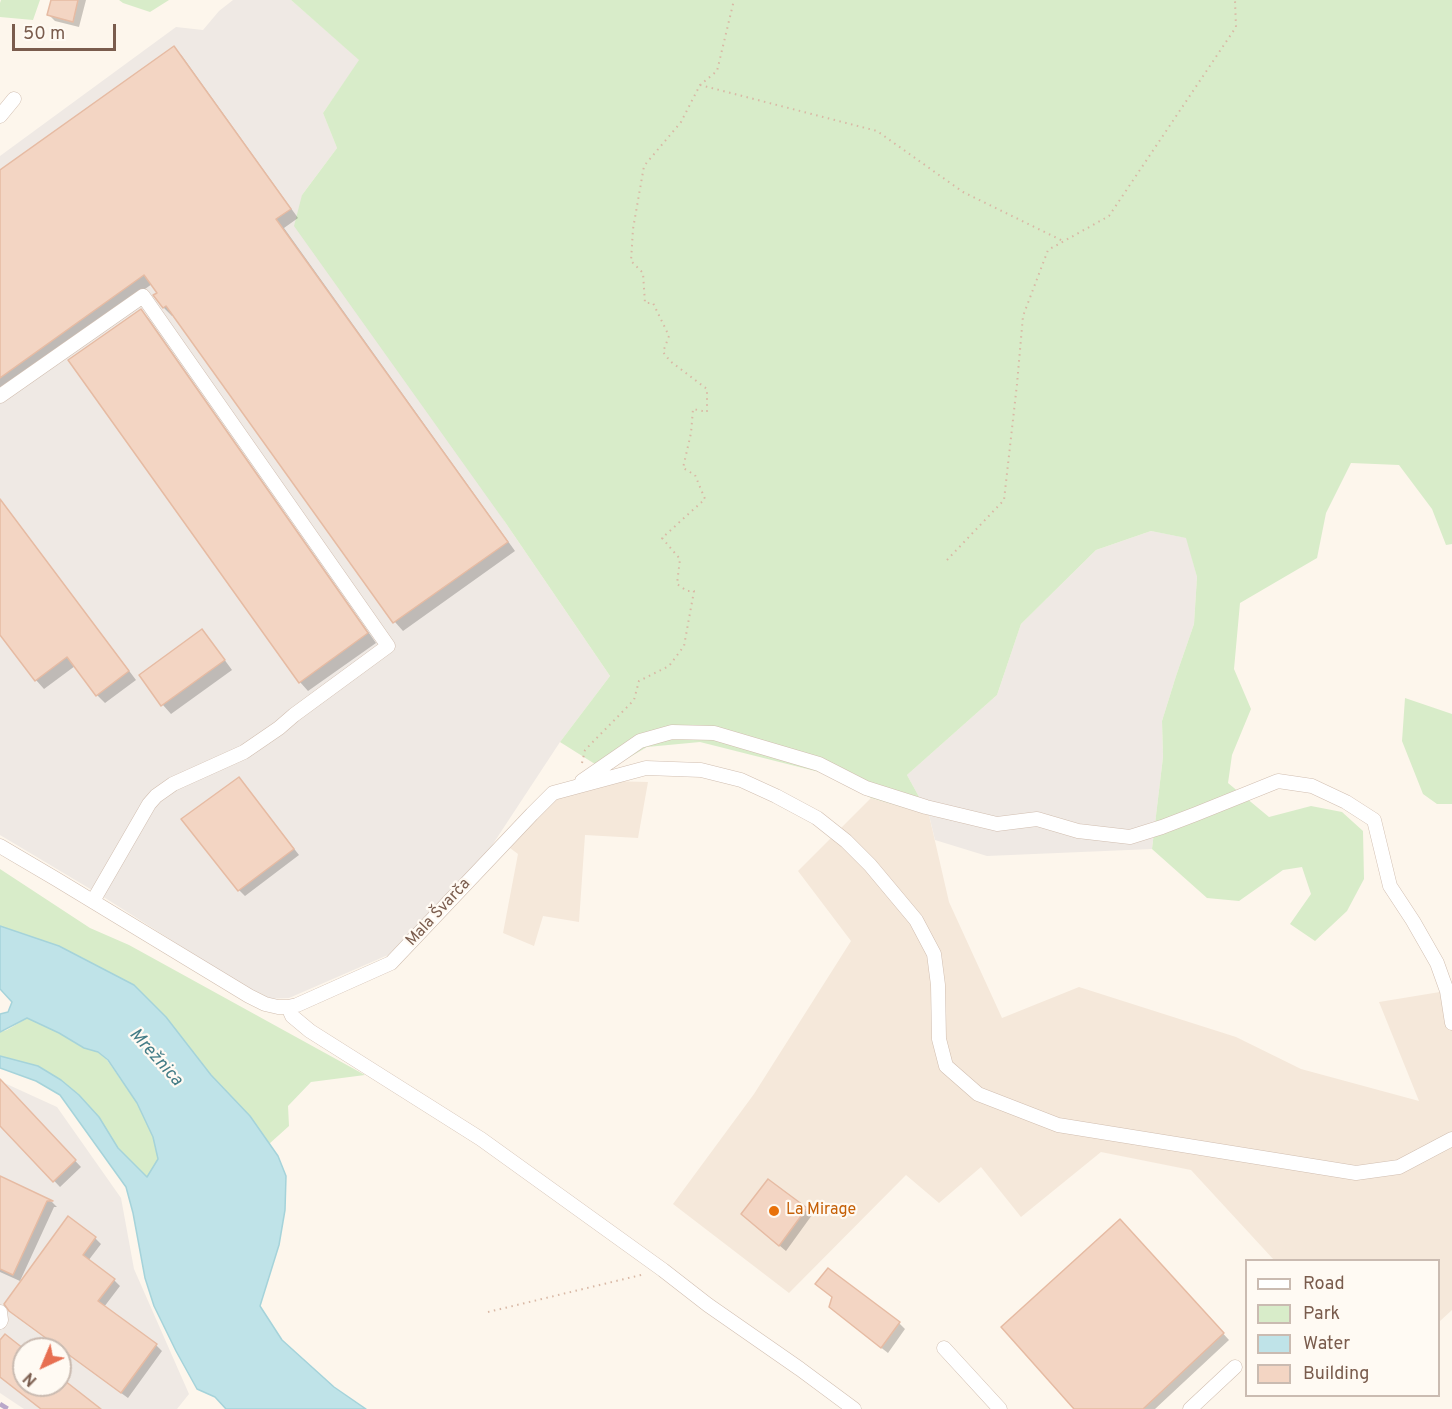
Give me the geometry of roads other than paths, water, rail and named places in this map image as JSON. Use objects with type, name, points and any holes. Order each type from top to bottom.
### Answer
[{"type":"street","points":[[0,116],[14,99]]},
{"type":"street","points":[[0,396],[143,296],[388,646],[244,752],[173,784],[156,796],[148,804],[93,901]]},
{"type":"street","points":[[574,787],[640,741],[672,732],[714,733],[819,764],[866,788],[927,807],[997,824],[1037,819],[1078,831],[1130,837],[1162,827],[1278,781],[1312,786],[1346,801],[1374,820],[1390,886],[1437,963],[1447,991],[1452,1023]]},
{"type":"street","name":"Mala Švarča","points":[[288,1007],[391,963],[554,793],[646,768],[701,770],[741,780],[817,818],[846,841],[870,865],[916,920],[934,954],[938,985],[939,1039],[946,1066],[978,1094],[1058,1125],[1356,1173],[1399,1167],[1452,1139]]},
{"type":"street","points":[[0,846],[249,996],[266,1004],[288,1007],[292,1016],[310,1031],[481,1139],[854,1409]]},
{"type":"street","points":[[0,1312],[0,1322]]},
{"type":"street","points":[[944,1348],[1000,1409]]},
{"type":"street","points":[[1190,1409],[1235,1367]]},
{"type":"water","name":"Mrežnica","points":[[0,926],[59,946],[134,985],[166,1017],[211,1075],[250,1116],[278,1156],[286,1176],[285,1210],[279,1245],[260,1306],[282,1340],[334,1387],[366,1409],[226,1409],[215,1397],[197,1389],[154,1306],[145,1278],[126,1187],[60,1095],[36,1081],[0,1068],[0,1056],[38,1066],[61,1080],[79,1095],[99,1117],[118,1148],[147,1177],[158,1159],[153,1137],[137,1103],[108,1060],[98,1052],[84,1048],[27,1018],[0,1032],[0,1014],[8,1012],[12,1002],[0,989]]},
{"type":"railway","points":[[0,1404],[8,1409]]},
{"type":"place","name":"La Mirage","points":[[774,1211]]}]
